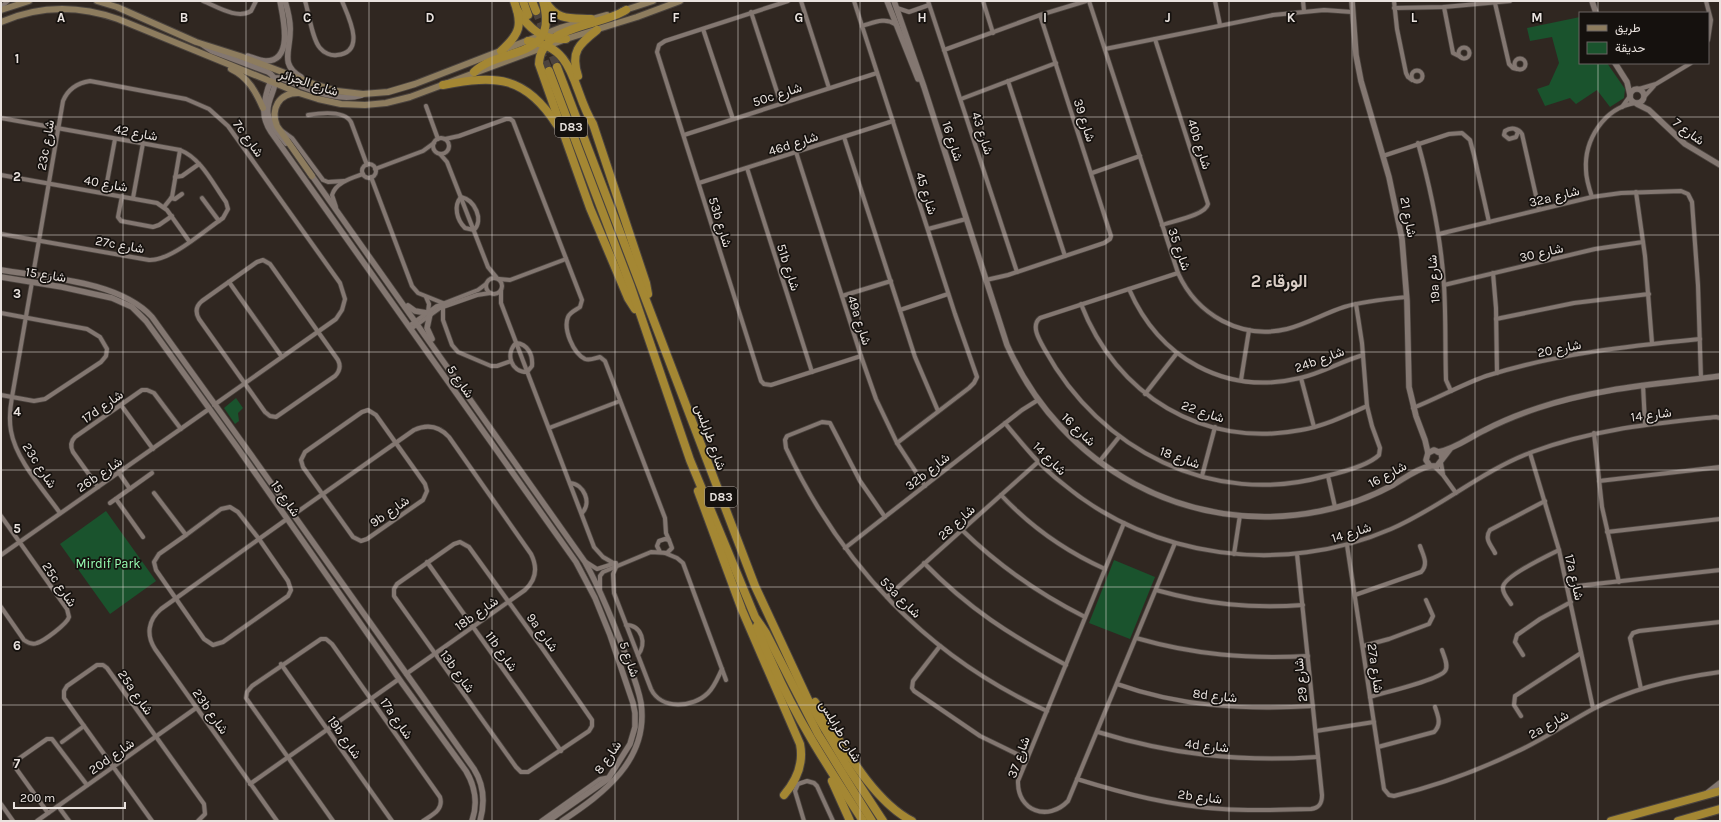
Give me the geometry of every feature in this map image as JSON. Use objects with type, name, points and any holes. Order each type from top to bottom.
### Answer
[{"type":"highway","points":[[501,51],[518,33],[519,23],[514,1]]},
{"type":"highway","points":[[523,1],[528,15]]},
{"type":"highway","points":[[532,1],[536,11]]},
{"type":"highway","points":[[544,1],[560,16],[568,18],[591,18]]},
{"type":"highway","points":[[544,1],[546,21],[545,42],[540,55],[540,68],[565,140],[604,242],[628,298],[641,318]]},
{"type":"highway","points":[[517,10],[529,27],[561,56],[570,68],[586,112],[593,124],[646,283],[648,303]]},
{"type":"highway","points":[[474,72],[485,64],[545,42],[558,35],[619,14],[626,10]]},
{"type":"highway","points":[[593,124],[592,114],[576,70],[574,57],[582,42],[597,30]]},
{"type":"highway","points":[[528,41],[545,42],[566,39]]},
{"type":"highway","name":"شارع طرابلس","points":[[558,68],[739,546],[768,614],[804,687],[810,704],[883,821]]},
{"type":"highway","name":"شارع طرابلس","points":[[549,71],[596,191],[690,460],[755,617],[766,633],[818,734],[872,821]]},
{"type":"highway","points":[[442,85],[480,79],[499,80],[512,83],[524,89],[538,100],[550,115],[565,140]]},
{"type":"highway","points":[[690,460],[703,508],[727,574],[800,744],[802,756],[800,768],[794,782],[784,795]]},
{"type":"highway","points":[[755,617],[776,673],[843,802],[850,821]]},
{"type":"highway","points":[[804,687],[876,791],[890,806],[912,821]]},
{"type":"highway","points":[[811,740],[863,821]]},
{"type":"highway","points":[[1610,821],[1720,791]]},
{"type":"highway","points":[[1678,821],[1720,809]]},
{"type":"main road","points":[[1,10],[29,1]]},
{"type":"main road","name":"شارع الجزائر","points":[[97,1],[117,7],[202,44],[240,56],[308,82],[337,91],[363,94],[388,92],[406,87],[528,41]]},
{"type":"main road","points":[[545,42],[591,18],[626,10],[654,1]]},
{"type":"main road","points":[[566,39],[597,30],[680,1]]},
{"type":"main road","name":"شارع الجزائر","points":[[1,22],[38,10],[53,8],[82,10],[111,17],[209,57],[274,81],[299,93],[331,102],[364,105],[398,100],[474,72]]},
{"type":"main road","points":[[209,57],[243,76],[255,92],[263,108]]},
{"type":"main road","points":[[299,93],[291,93],[284,96],[276,107],[275,121],[312,176]]},
{"type":"street","points":[[1,7],[8,1]]},
{"type":"street","points":[[203,1],[239,14],[251,11],[256,1]]},
{"type":"street","points":[[305,1],[318,45],[325,52],[335,55],[349,49],[354,40],[353,29],[342,1]]},
{"type":"street","points":[[733,119],[703,29],[788,1]]},
{"type":"street","points":[[801,1],[829,88]]},
{"type":"street","name":"شارع 45","points":[[854,1],[948,294],[976,373],[976,380],[969,388],[938,411]]},
{"type":"street","name":"شارع 16","points":[[887,1],[895,24],[926,95]]},
{"type":"street","name":"شارع 16","points":[[894,1],[1007,344],[1020,372],[1037,399],[1056,423],[1100,463],[1129,481],[1164,498],[1194,507],[1239,515],[1289,515],[1322,511],[1337,507],[1379,492],[1417,471],[1433,466],[1442,461]]},
{"type":"street","points":[[983,1],[993,33]]},
{"type":"street","points":[[944,50],[1040,15],[1086,1]]},
{"type":"street","name":"شارع 35","points":[[1089,1],[1178,273],[1191,296],[1208,312],[1230,325],[1262,332],[1286,329],[1356,304],[1390,299],[1407,299]]},
{"type":"street","points":[[1215,1],[1220,25]]},
{"type":"street","points":[[1304,1],[1304,11]]},
{"type":"street","name":"شارع 21","points":[[1352,1],[1356,55],[1361,81],[1383,154],[1403,240],[1407,299],[1408,377],[1413,407],[1428,453]]},
{"type":"street","points":[[1394,1],[1399,39],[1405,68],[1407,75],[1412,80],[1418,81],[1423,77],[1421,72],[1414,73],[1405,68]]},
{"type":"street","points":[[1394,8],[1444,7],[1510,1]]},
{"type":"street","points":[[1706,1],[1709,12]]},
{"type":"street","points":[[240,56],[267,61],[272,60],[279,55],[283,49],[285,35],[283,2]]},
{"type":"street","points":[[283,2],[290,28],[287,61],[294,73],[308,82]]},
{"type":"street","points":[[902,22],[909,12],[929,3]]},
{"type":"street","name":"شارع 43","points":[[929,3],[1017,272]]},
{"type":"street","points":[[1495,3],[1509,64],[1516,69],[1523,68],[1527,64],[1524,60],[1517,61],[1507,55]]},
{"type":"street","points":[[1444,7],[1453,53],[1460,57],[1467,57],[1470,53],[1467,49],[1455,47],[1451,42]]},
{"type":"street","points":[[897,8],[909,12]]},
{"type":"street","points":[[1105,49],[1273,15],[1304,11],[1352,10]]},
{"type":"street","points":[[883,20],[890,11]]},
{"type":"street","points":[[751,12],[781,104]]},
{"type":"street","points":[[1709,14],[1711,22],[1709,34]]},
{"type":"street","name":"شارع 39","points":[[1040,15],[1110,232],[1110,239],[1108,242],[1065,256]]},
{"type":"street","points":[[862,26],[883,20],[890,21],[895,24]]},
{"type":"street","name":"53b شارع","points":[[703,29],[661,42],[657,48],[658,56],[760,378],[761,381],[767,385],[812,372]]},
{"type":"street","name":"40b شارع","points":[[1155,39],[1208,204],[1207,208],[1201,212],[1162,225]]},
{"type":"street","points":[[202,44],[212,51],[268,72],[274,81],[280,78],[323,93],[340,96],[349,97],[363,94]]},
{"type":"street","points":[[1460,49],[1458,54],[1460,57]]},
{"type":"street","points":[[1516,69],[1514,64],[1517,61]]},
{"type":"street","points":[[961,99],[1056,63]]},
{"type":"street","points":[[1617,64],[1627,82],[1632,101],[1636,104]]},
{"type":"street","points":[[1592,197],[1586,169],[1587,155],[1590,141],[1603,122],[1621,107],[1633,90],[1656,84],[1689,64]]},
{"type":"street","name":"50c شارع","points":[[684,135],[877,73]]},
{"type":"street","points":[[1412,80],[1414,73]]},
{"type":"street","name":"23c شارع","points":[[33,275],[63,101],[67,93],[79,84],[90,81]]},
{"type":"street","name":"7c شارع","points":[[90,81],[186,99],[204,106],[219,116],[228,126],[340,283]]},
{"type":"street","name":"شارع 5","points":[[274,81],[263,108],[265,122],[576,562],[600,609],[633,703]]},
{"type":"street","name":"شارع 5","points":[[274,81],[268,106],[270,120],[278,133],[338,211],[585,562],[600,591],[615,626],[634,679],[640,702]]},
{"type":"street","points":[[987,282],[1065,256],[1008,81]]},
{"type":"street","points":[[1627,82],[1644,93],[1648,110]]},
{"type":"street","points":[[1621,107],[1642,102],[1656,84]]},
{"type":"street","name":"شارع 7","points":[[1636,104],[1648,110],[1679,139],[1720,165]]},
{"type":"street","points":[[426,106],[438,139]]},
{"type":"street","points":[[308,115],[323,113],[347,117],[351,122],[367,165]]},
{"type":"street","name":"شارع 42","points":[[1,118],[180,150],[189,154],[199,164],[228,205],[228,212],[223,218]]},
{"type":"street","points":[[375,169],[422,151],[438,139],[459,136],[506,119],[514,121],[582,302],[580,307],[571,313],[568,318],[567,327],[571,340],[578,352],[585,359],[590,360],[598,357],[604,359],[665,518],[666,531],[672,548],[677,558],[684,566],[726,680]]},
{"type":"street","name":"46d شارع","points":[[699,183],[893,121]]},
{"type":"street","points":[[1524,144],[1520,140],[1507,138],[1504,133],[1508,129],[1515,129],[1519,130],[1522,134],[1539,209]]},
{"type":"street","points":[[1514,138],[1518,134],[1515,129]]},
{"type":"street","points":[[280,130],[292,138],[321,178],[328,182],[344,181],[363,174]]},
{"type":"street","points":[[1383,154],[1453,133],[1462,133],[1470,140],[1489,222]]},
{"type":"street","points":[[440,154],[445,154],[459,136]]},
{"type":"street","points":[[844,136],[915,357],[938,411],[897,443]]},
{"type":"street","points":[[105,193],[115,139]]},
{"type":"street","points":[[444,139],[448,142],[449,149],[447,162]]},
{"type":"street","points":[[133,198],[143,143]]},
{"type":"street","points":[[434,143],[435,151]]},
{"type":"street","name":"19a شارع","points":[[1418,144],[1428,179],[1439,234],[1444,285],[1446,377],[1451,391]]},
{"type":"street","points":[[164,207],[171,198],[180,150]]},
{"type":"street","points":[[422,151],[435,151],[447,162],[488,267],[502,282],[501,303],[594,547],[603,557],[616,564]]},
{"type":"street","name":"49a شارع","points":[[796,152],[861,356],[883,414],[897,443],[925,486]]},
{"type":"street","points":[[1092,173],[1140,156]]},
{"type":"street","points":[[175,177],[182,176],[199,164]]},
{"type":"street","points":[[363,174],[362,169],[367,165],[372,165],[375,169]]},
{"type":"street","name":"51b شارع","points":[[747,168],[812,372]]},
{"type":"street","points":[[371,177],[375,174],[375,169]]},
{"type":"street","points":[[363,174],[366,177],[371,177]]},
{"type":"street","name":"شارع 40","points":[[1,175],[157,203],[164,207],[172,216],[189,241]]},
{"type":"street","points":[[371,177],[412,286],[416,292],[443,305],[479,294],[498,294],[510,280],[566,258]]},
{"type":"street","points":[[338,211],[333,200],[333,192],[335,188],[344,181]]},
{"type":"street","name":"32a شارع","points":[[1439,234],[1592,197],[1636,192],[1683,191],[1691,198],[1692,206],[1700,339]]},
{"type":"street","points":[[1636,192],[1643,242],[1652,343]]},
{"type":"street","points":[[171,198],[175,199],[182,194]]},
{"type":"street","points":[[122,196],[118,217],[121,221],[153,227],[159,225],[172,216]]},
{"type":"street","points":[[202,198],[219,221]]},
{"type":"street","points":[[462,198],[469,200],[477,211],[478,223],[474,230]]},
{"type":"street","points":[[462,198],[456,207],[458,217],[465,228],[474,230]]},
{"type":"street","points":[[928,229],[966,217]]},
{"type":"street","name":"27c شارع","points":[[1,234],[154,260],[167,257],[223,218]]},
{"type":"street","name":"شارع 30","points":[[1444,285],[1595,249],[1643,242]]},
{"type":"street","points":[[260,261],[266,261],[270,264],[338,360],[340,366],[338,371],[276,417],[267,414],[244,384],[197,316],[197,306],[229,282],[260,261]]},
{"type":"street","points":[[488,267],[486,288],[501,303]]},
{"type":"street","name":"شارع 15","points":[[1,270],[79,283],[117,293],[141,306],[156,323],[186,364],[241,453],[469,775],[474,790],[475,800],[472,821]]},
{"type":"street","points":[[1081,304],[1178,273]]},
{"type":"street","points":[[1493,273],[1497,373]]},
{"type":"street","name":"شارع 15","points":[[1,278],[62,287],[106,296],[128,305],[146,321],[168,352],[263,471],[479,778],[483,798],[483,809],[480,821]]},
{"type":"street","points":[[410,328],[429,313],[443,305],[478,290],[491,278],[510,280]]},
{"type":"street","points":[[842,296],[891,281]]},
{"type":"street","name":"23c شارع","points":[[32,282],[12,397],[10,430],[16,450],[60,513]]},
{"type":"street","points":[[229,282],[282,357]]},
{"type":"street","points":[[62,287],[78,287],[80,285],[79,283]]},
{"type":"street","name":"26b شارع","points":[[1,556],[336,319],[342,310],[345,299],[340,283]]},
{"type":"street","name":"24b شارع","points":[[1129,289],[1148,323],[1166,344],[1177,353],[1212,373],[1254,383],[1270,382],[1301,378],[1363,354]]},
{"type":"street","points":[[900,310],[948,294]]},
{"type":"street","points":[[1496,319],[1574,303],[1648,294]]},
{"type":"street","points":[[397,295],[412,310],[438,315],[443,320]]},
{"type":"street","points":[[426,297],[429,304],[427,328],[434,347]]},
{"type":"street","name":"شارع 18","points":[[1081,304],[1044,316],[1037,320],[1035,328],[1053,365],[1076,397],[1104,425],[1119,437],[1159,461],[1202,476],[1235,483],[1255,484],[1296,482],[1328,476],[1376,458],[1380,451],[1367,406]]},
{"type":"street","name":"شارع 22","points":[[1081,304],[1094,334],[1105,352],[1122,373],[1145,394],[1178,414],[1214,427],[1257,433],[1286,432],[1314,427],[1367,406]]},
{"type":"street","points":[[1356,304],[1363,354],[1367,406]]},
{"type":"street","points":[[443,305],[443,320],[452,345],[460,354],[493,367],[511,361]]},
{"type":"street","points":[[1,313],[87,329],[100,337],[106,345],[107,352],[104,359],[45,399],[34,401],[1,395]]},
{"type":"street","points":[[1241,380],[1249,330]]},
{"type":"street","points":[[1700,339],[1702,378]]},
{"type":"street","name":"شارع 20","points":[[1413,407],[1429,402],[1451,391],[1497,373],[1561,358],[1652,343],[1700,339]]},
{"type":"street","points":[[516,343],[511,351],[511,361],[518,370],[527,372]]},
{"type":"street","points":[[516,343],[525,346],[530,354],[532,366],[527,372]]},
{"type":"street","points":[[168,352],[173,350],[186,364]]},
{"type":"street","points":[[1145,394],[1177,353]]},
{"type":"street","points":[[812,372],[861,356]]},
{"type":"street","points":[[1455,494],[1443,475],[1426,460],[1428,453],[1450,449],[1501,422],[1539,407],[1577,396],[1720,376]]},
{"type":"street","points":[[1301,378],[1314,427]]},
{"type":"street","points":[[1641,386],[1645,424]]},
{"type":"street","name":"17d شارع","points":[[98,487],[73,452],[71,444],[75,437],[142,390],[150,390],[154,394],[181,429]]},
{"type":"street","name":"32b شارع","points":[[845,548],[1037,399]]},
{"type":"street","points":[[548,428],[620,401]]},
{"type":"street","points":[[121,405],[153,449]]},
{"type":"street","points":[[293,515],[323,495],[396,442],[376,415],[368,410],[362,412],[333,432],[305,452],[301,457],[303,467],[323,495]]},
{"type":"street","name":"شارع 14","points":[[1005,423],[1038,462],[1074,493],[1124,523],[1175,543],[1205,550],[1235,554],[1276,556],[1297,554],[1347,545],[1375,536],[1403,524],[1488,473],[1530,453],[1594,433],[1645,424],[1716,417],[1720,418]]},
{"type":"street","name":"53a شارع","points":[[885,517],[860,481],[830,423],[822,422],[790,434],[785,440],[787,451],[810,495],[845,548],[887,597],[940,646],[960,662],[996,686],[1047,711]]},
{"type":"street","name":"18b شارع","points":[[396,442],[414,430],[428,426],[438,428],[446,433],[531,554],[536,569],[532,583],[509,602],[406,674]]},
{"type":"street","points":[[1202,476],[1214,427]]},
{"type":"street","points":[[1594,433],[1599,481],[1607,532],[1619,582]]},
{"type":"street","points":[[1100,463],[1119,437]]},
{"type":"street","name":"شارع 21","points":[[1425,440],[1436,451],[1442,461]]},
{"type":"street","name":"9b شارع","points":[[323,495],[353,537],[361,541],[367,539],[423,500],[427,494],[425,484],[396,442]]},
{"type":"street","points":[[1443,475],[1442,461],[1450,449]]},
{"type":"street","points":[[241,453],[246,455],[259,473],[263,471]]},
{"type":"street","name":"17a شارع","points":[[1530,453],[1559,550],[1594,708]]},
{"type":"street","name":"شارع 16","points":[[1417,471],[1426,460]]},
{"type":"street","name":"شارع 28","points":[[887,597],[1038,462]]},
{"type":"street","points":[[1599,481],[1720,467]]},
{"type":"street","points":[[119,473],[130,489]]},
{"type":"street","points":[[110,503],[152,473]]},
{"type":"street","points":[[1328,476],[1337,507]]},
{"type":"street","points":[[570,482],[580,487],[585,494],[586,507],[582,513]]},
{"type":"street","points":[[154,493],[186,535]]},
{"type":"street","points":[[1001,495],[1023,517],[1056,543],[1074,554],[1105,569]]},
{"type":"street","points":[[116,499],[143,537]]},
{"type":"street","points":[[1496,553],[1488,540],[1487,536],[1490,530],[1545,501]]},
{"type":"street","points":[[230,507],[238,512],[288,581],[291,590],[288,596],[228,639],[216,645],[206,642],[156,570],[154,562],[159,554],[186,535],[221,509],[230,507]]},
{"type":"street","points":[[1235,554],[1239,515]]},
{"type":"street","points":[[1,516],[20,542]]},
{"type":"street","points":[[176,598],[287,519]]},
{"type":"street","points":[[1607,532],[1720,519]]},
{"type":"street","name":"شارع 37","points":[[1124,523],[1018,781],[1018,788],[1022,800],[1032,810],[1045,813],[1058,810],[1068,801],[1098,732],[1175,543]]},
{"type":"street","points":[[962,530],[986,553],[1015,576],[1046,596],[1086,617]]},
{"type":"street","points":[[600,591],[600,576],[602,572],[616,564],[650,550],[658,544],[666,531]]},
{"type":"street","points":[[661,540],[669,540]]},
{"type":"street","name":"25c شارع","points":[[1,607],[24,640],[30,643],[39,642],[65,624],[69,617],[67,608],[20,542]]},
{"type":"street","name":"9a شارع","points":[[427,562],[457,543],[464,543],[469,547],[509,602],[592,720],[592,726],[588,731],[560,751]]},
{"type":"street","points":[[658,544],[658,548],[663,552],[677,558]]},
{"type":"street","name":"27a شارع","points":[[1347,545],[1386,794]]},
{"type":"street","points":[[1355,595],[1421,572],[1426,562],[1420,546]]},
{"type":"street","points":[[585,562],[595,569],[602,568],[651,552],[669,551],[672,548]]},
{"type":"street","points":[[1511,604],[1503,592],[1505,582],[1559,550]]},
{"type":"street","name":"شارع 29","points":[[1297,554],[1316,731],[1317,757],[1322,796],[1321,804]]},
{"type":"street","points":[[602,568],[604,564],[603,557]]},
{"type":"street","name":"13b شارع","points":[[427,562],[397,584],[394,589],[394,596],[434,654],[521,772],[528,772],[560,751]]},
{"type":"street","name":"11b شارع","points":[[427,562],[560,751]]},
{"type":"street","points":[[924,563],[977,611],[1016,637],[1066,665]]},
{"type":"street","points":[[616,564],[613,576],[614,593],[654,695],[662,701],[674,704],[686,704],[702,698],[712,689],[722,669]]},
{"type":"street","points":[[606,570],[613,576]]},
{"type":"street","points":[[1568,587],[1720,570]]},
{"type":"street","points":[[1156,590],[1189,599],[1223,605],[1258,607],[1303,605]]},
{"type":"street","name":"23b شارع","points":[[176,598],[161,609],[151,622],[149,633],[152,644],[276,821]]},
{"type":"street","points":[[1363,646],[1389,639],[1429,624],[1433,616],[1426,600]]},
{"type":"street","points":[[1523,655],[1515,642],[1517,636],[1540,619],[1571,602]]},
{"type":"street","points":[[600,609],[604,613],[609,626],[615,626]]},
{"type":"street","points":[[1641,689],[1631,635],[1633,633],[1639,631],[1720,622]]},
{"type":"street","points":[[626,625],[633,626],[642,636],[643,646],[638,655]]},
{"type":"street","points":[[1136,638],[1172,648],[1217,655],[1263,658],[1308,656]]},
{"type":"street","name":"17a شارع","points":[[281,664],[318,639],[326,639],[332,644],[439,795],[441,805],[437,811],[423,821]]},
{"type":"street","points":[[940,646],[913,681],[912,688],[914,691],[975,732],[1027,759]]},
{"type":"street","points":[[1370,696],[1415,684],[1443,674],[1447,665],[1442,650]]},
{"type":"street","points":[[1521,716],[1514,705],[1515,696],[1581,653]]},
{"type":"street","points":[[281,664],[252,686],[247,692],[247,701],[333,821]]},
{"type":"street","name":"19b شارع","points":[[281,664],[392,821]]},
{"type":"street","name":"25a شارع","points":[[152,821],[66,700],[64,691],[69,684],[94,666],[100,665],[107,668],[205,806],[205,814],[198,821]]},
{"type":"street","name":"2a شارع","points":[[1386,794],[1391,796],[1406,793],[1479,769],[1528,746],[1594,708],[1641,689],[1675,680],[1720,672]]},
{"type":"street","points":[[250,784],[371,699],[401,681],[408,686],[425,708],[427,709],[429,706]]},
{"type":"street","name":"8d شارع","points":[[1117,684],[1173,700],[1214,706],[1257,708],[1313,706]]},
{"type":"street","name":"شارع 8","points":[[562,821],[605,790],[618,777],[628,762],[634,752],[640,735],[642,714],[640,702]]},
{"type":"street","name":"شارع 8","points":[[548,821],[596,789],[610,776],[632,740],[635,720],[633,703]]},
{"type":"street","points":[[1378,747],[1434,732],[1439,723],[1435,707]]},
{"type":"street","name":"20d شارع","points":[[37,821],[196,708]]},
{"type":"street","points":[[1316,731],[1374,722]]},
{"type":"street","points":[[62,742],[84,726]]},
{"type":"street","name":"4d شارع","points":[[1098,732],[1156,748],[1202,756],[1269,759],[1317,757]]},
{"type":"street","points":[[48,813],[15,767],[14,763],[17,760],[47,739],[52,739],[86,786]]},
{"type":"street","points":[[542,821],[600,779],[610,776]]},
{"type":"street","name":"2b شارع","points":[[1077,779],[1148,799],[1210,808],[1261,811],[1315,808],[1321,804]]},
{"type":"street","points":[[804,821],[795,791],[800,783],[807,780],[817,786],[833,821]]},
{"type":"street","points":[[1703,796],[1720,783]]},
{"type":"street","points":[[1,804],[13,821]]},
{"type":"street","points":[[58,806],[69,821]]},
{"type":"green space","points":[[1579,17],[1579,64],[1608,64],[1625,89],[1624,98],[1610,107],[1597,90],[1576,104],[1570,98],[1545,106],[1537,89],[1549,85],[1559,63],[1552,37],[1530,41],[1527,28]]},
{"type":"green space","points":[[236,398],[243,408],[238,413],[239,421],[235,424],[224,408]]},
{"type":"green space","name":"Mirdif Park","points":[[106,511],[156,581],[110,614],[60,544]]},
{"type":"green space","points":[[1114,560],[1155,577],[1130,639],[1089,623]]},
{"type":"tunnel","points":[[536,11],[557,67]]},
{"type":"tunnel","points":[[540,50],[549,71]]},
{"type":"district","name":"الورقاء 2","points":[[1279,281]]}]
